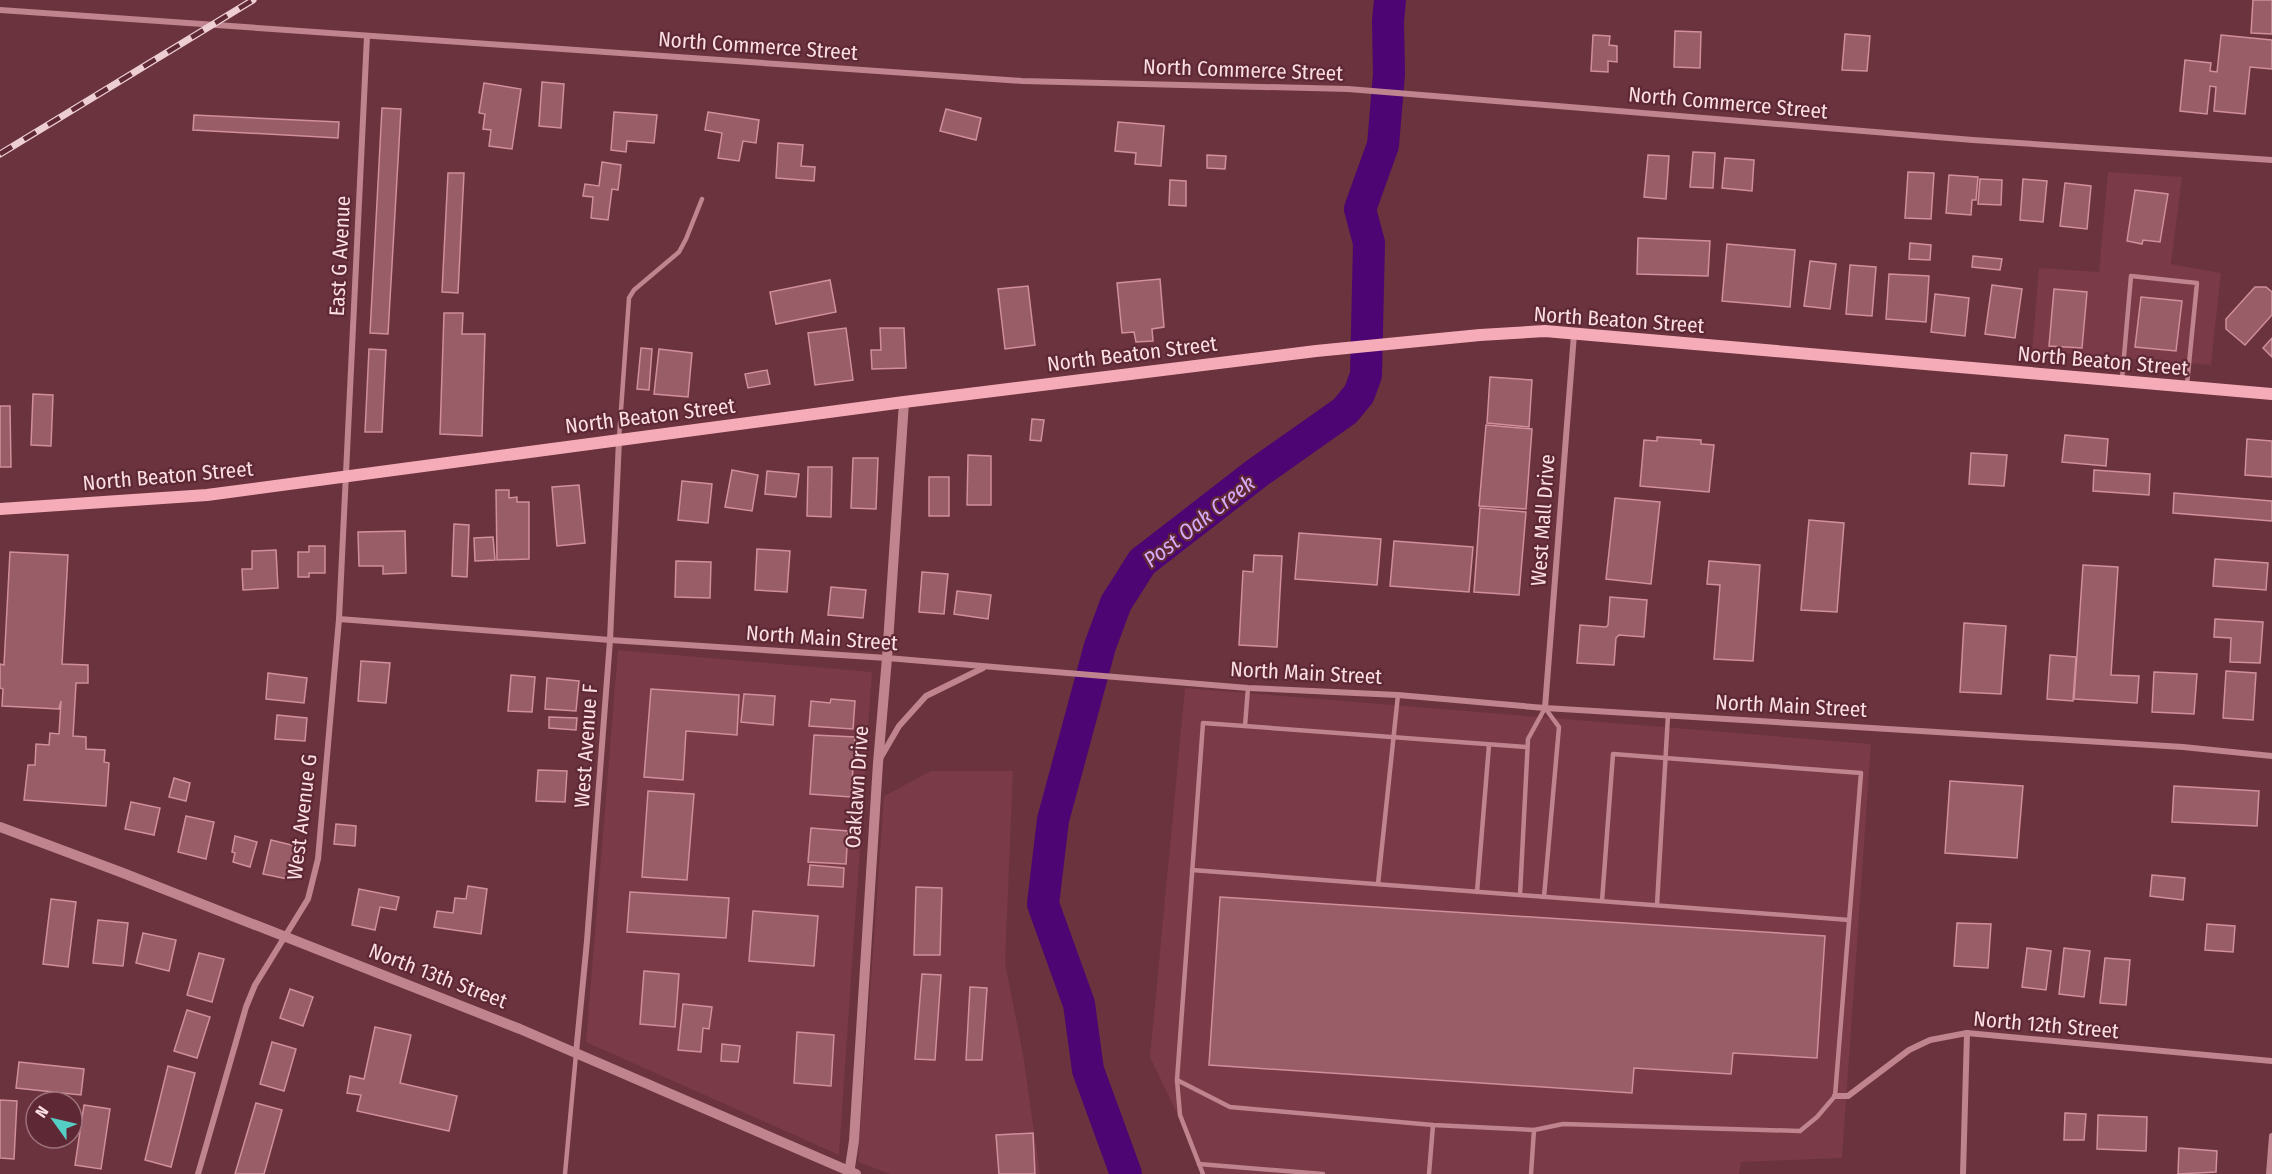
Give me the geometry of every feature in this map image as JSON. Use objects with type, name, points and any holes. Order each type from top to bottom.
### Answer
[{"type":"main road","name":"North Beaton Street","points":[[0,509],[207,495],[904,402],[1316,351],[1480,334],[1545,332],[1574,334],[2272,394]]},
{"type":"street","name":"North Commerce Street","points":[[0,10],[1022,81],[1348,89],[1961,139],[2272,160]]},
{"type":"street","name":"East G Avenue","points":[[346,477],[367,36]]},
{"type":"street","name":"West Mall Drive","points":[[1545,708],[1574,334]]},
{"type":"street","name":"Oaklawn Drive","points":[[852,1173],[904,402]]},
{"type":"street","name":"West Avenue F","points":[[576,1053],[610,640],[619,441]]},
{"type":"street","name":"West Avenue G","points":[[198,1174],[246,1007],[255,985],[308,899],[318,859],[339,619],[346,477]]},
{"type":"street","name":"North Main Street","points":[[339,619],[887,658],[984,668],[1132,677],[1248,688],[1398,695],[1545,708],[2183,747],[2272,756]]},
{"type":"street","points":[[878,763],[898,726],[926,696],[984,668]]},
{"type":"street","name":"North 13th Street","points":[[0,827],[520,1029],[852,1173]]},
{"type":"street","points":[[1963,1174],[1967,1033]]},
{"type":"street","name":"North 12th Street","points":[[1835,1096],[1848,1096],[1909,1050],[1930,1040],[1967,1033],[2272,1061]]},
{"type":"street","points":[[2269,1174],[2272,1136]]},
{"type":"lane","points":[[619,441],[629,298],[634,290],[679,252],[702,199]]},
{"type":"lane","points":[[2122,382],[2132,276],[2197,283],[2187,387]]},
{"type":"lane","points":[[1245,726],[1248,688]]},
{"type":"lane","points":[[1378,884],[1398,695]]},
{"type":"lane","points":[[1520,895],[1528,739],[1545,708],[1559,727],[1544,897]]},
{"type":"lane","points":[[1657,905],[1668,715]]},
{"type":"lane","points":[[1203,1174],[1180,1115],[1177,1080],[1203,723],[1527,747]]},
{"type":"lane","points":[[1477,892],[1489,745]]},
{"type":"lane","points":[[1177,1080],[1230,1107],[1433,1125],[1534,1130],[1563,1124],[1800,1131],[1817,1117],[1835,1096],[1861,773],[1613,754],[1602,901]]},
{"type":"lane","points":[[1192,870],[1849,920]]},
{"type":"lane","points":[[565,1174],[576,1053]]},
{"type":"lane","points":[[1429,1174],[1433,1125]]},
{"type":"lane","points":[[1531,1174],[1534,1130]]},
{"type":"lane","points":[[1199,1164],[1263,1172],[1323,1174]]},
{"type":"shaded area","points":[[2108,172],[2182,177],[2171,264],[2221,273],[2211,365],[2032,351],[2039,268],[2099,272]]},
{"type":"shaded area","points":[[618,650],[872,672],[839,1155],[586,1042]]},
{"type":"shaded area","points":[[1185,688],[1871,744],[1842,1158],[1741,1162],[1739,1174],[1206,1174],[1150,1057]]},
{"type":"shaded area","points":[[931,771],[1013,771],[1005,963],[1023,1054],[1040,1174],[890,1174],[858,1162],[884,796]]},
{"type":"building","points":[[2253,0],[2272,0],[2272,34],[2251,33]]},
{"type":"building","points":[[1675,31],[1701,32],[1700,68],[1674,67]]},
{"type":"building","points":[[1845,34],[1870,36],[1867,71],[1842,70]]},
{"type":"building","points":[[1593,35],[1610,36],[1609,45],[1617,46],[1617,62],[1608,61],[1608,72],[1591,71]]},
{"type":"building","points":[[2221,35],[2272,40],[2272,69],[2250,67],[2245,114],[2214,111],[2216,87],[2210,86],[2207,114],[2180,111],[2185,60],[2211,63],[2210,71],[2217,72]]},
{"type":"building","points":[[542,82],[564,84],[561,128],[539,126]]},
{"type":"building","points":[[484,83],[521,89],[512,149],[489,146],[491,130],[483,129],[485,114],[479,113]]},
{"type":"building","points":[[382,108],[401,109],[388,334],[370,333]]},
{"type":"building","points":[[946,109],[981,118],[976,140],[940,131]]},
{"type":"building","points":[[614,112],[657,115],[654,143],[627,141],[626,152],[611,150]]},
{"type":"building","points":[[708,112],[759,120],[756,143],[743,141],[739,161],[718,158],[722,133],[705,130]]},
{"type":"building","points":[[194,115],[339,122],[338,138],[193,130]]},
{"type":"building","points":[[1118,122],[1164,126],[1161,166],[1135,164],[1136,153],[1115,151]]},
{"type":"building","points":[[778,143],[803,145],[801,166],[815,167],[814,181],[776,178]]},
{"type":"building","points":[[1693,152],[1715,153],[1713,188],[1690,187]]},
{"type":"building","points":[[1207,155],[1226,156],[1225,169],[1207,168]]},
{"type":"building","points":[[1648,155],[1669,156],[1666,199],[1644,197]]},
{"type":"building","points":[[1725,158],[1754,160],[1752,191],[1722,188]]},
{"type":"building","points":[[602,162],[621,165],[618,190],[612,189],[608,220],[591,218],[593,197],[583,196],[585,184],[599,186]]},
{"type":"building","points":[[1908,172],[1934,173],[1931,219],[1905,218]]},
{"type":"building","points":[[448,173],[464,173],[458,293],[442,292]]},
{"type":"building","points":[[1949,175],[1978,177],[1976,200],[1972,200],[1971,215],[1946,213]]},
{"type":"building","points":[[1980,179],[2002,180],[2001,205],[1978,204]]},
{"type":"building","points":[[2023,179],[2047,181],[2043,222],[2020,220]]},
{"type":"building","points":[[1170,180],[1186,181],[1186,206],[1169,205]]},
{"type":"building","points":[[2065,183],[2091,186],[2087,229],[2060,226]]},
{"type":"building","points":[[2135,190],[2168,194],[2160,242],[2143,240],[2142,244],[2127,241]]},
{"type":"building","points":[[1638,238],[1710,241],[1708,276],[1637,274]]},
{"type":"building","points":[[1910,243],[1931,245],[1930,260],[1909,259]]},
{"type":"building","points":[[1727,244],[1795,250],[1790,307],[1722,301]]},
{"type":"building","points":[[1973,256],[2002,259],[2000,270],[1972,267]]},
{"type":"building","points":[[1810,261],[1836,264],[1830,309],[1804,306]]},
{"type":"building","points":[[1850,265],[1876,267],[1872,316],[1846,314]]},
{"type":"building","points":[[1889,274],[1929,276],[1926,322],[1886,319]]},
{"type":"building","points":[[1160,279],[1164,327],[1152,329],[1153,341],[1136,342],[1134,332],[1122,333],[1117,283]]},
{"type":"building","points":[[830,280],[836,312],[776,324],[770,292]]},
{"type":"building","points":[[1992,285],[2022,289],[2015,338],[1985,334]]},
{"type":"building","points":[[1028,286],[1035,345],[1005,349],[998,289]]},
{"type":"building","points":[[2255,287],[2266,287],[2272,292],[2272,315],[2245,345],[2226,329],[2226,319]]},
{"type":"building","points":[[2054,289],[2087,292],[2082,348],[2049,346]]},
{"type":"building","points":[[1935,294],[1969,298],[1965,336],[1931,332]]},
{"type":"building","points":[[2141,297],[2182,301],[2176,351],[2135,347]]},
{"type":"building","points":[[444,313],[463,313],[462,334],[485,334],[482,436],[440,434]]},
{"type":"building","points":[[846,328],[853,380],[815,385],[808,333]]},
{"type":"building","points":[[880,328],[904,328],[906,368],[872,369],[871,350],[881,350]]},
{"type":"building","points":[[2272,338],[2272,357],[2263,348]]},
{"type":"building","points":[[641,348],[652,349],[649,390],[637,389]]},
{"type":"building","points":[[369,349],[386,350],[382,432],[365,432]]},
{"type":"building","points":[[659,349],[692,353],[688,397],[654,394]]},
{"type":"building","points":[[767,370],[770,384],[748,388],[745,374]]},
{"type":"building","points":[[1490,377],[1532,380],[1529,427],[1487,423]]},
{"type":"building","points":[[33,394],[53,395],[51,446],[31,445]]},
{"type":"building","points":[[0,406],[10,406],[11,467],[0,467]]},
{"type":"building","points":[[1032,419],[1044,420],[1041,441],[1030,440]]},
{"type":"building","points":[[1486,425],[1532,429],[1526,509],[1479,506]]},
{"type":"building","points":[[2065,435],[2108,439],[2106,466],[2062,462]]},
{"type":"building","points":[[1657,437],[1701,440],[1701,444],[1714,445],[1709,492],[1640,486],[1644,440],[1657,441]]},
{"type":"building","points":[[2247,439],[2272,441],[2272,477],[2245,475]]},
{"type":"building","points":[[1971,453],[2007,455],[2004,486],[1969,484]]},
{"type":"building","points":[[968,455],[991,456],[991,505],[967,505]]},
{"type":"building","points":[[853,458],[878,458],[876,509],[851,508]]},
{"type":"building","points":[[808,467],[832,467],[831,517],[807,516]]},
{"type":"building","points":[[732,470],[758,475],[752,511],[725,507]]},
{"type":"building","points":[[2094,470],[2150,474],[2149,495],[2093,491]]},
{"type":"building","points":[[767,471],[799,474],[796,497],[765,494]]},
{"type":"building","points":[[929,477],[949,477],[949,516],[929,516]]},
{"type":"building","points":[[682,481],[712,484],[708,523],[678,520]]},
{"type":"building","points":[[579,485],[585,543],[557,546],[552,487]]},
{"type":"building","points":[[496,490],[509,490],[509,498],[517,497],[517,502],[529,502],[529,559],[497,560]]},
{"type":"building","points":[[2174,493],[2272,501],[2272,521],[2173,513]]},
{"type":"building","points":[[1615,498],[1660,502],[1651,584],[1606,579]]},
{"type":"building","points":[[1480,508],[1526,512],[1519,595],[1474,592]]},
{"type":"building","points":[[1809,520],[1844,523],[1837,612],[1801,610]]},
{"type":"building","points":[[454,524],[469,525],[467,577],[452,576]]},
{"type":"building","points":[[405,531],[406,573],[383,574],[383,566],[359,566],[358,532]]},
{"type":"building","points":[[1299,533],[1381,539],[1377,585],[1295,579]]},
{"type":"building","points":[[493,537],[495,560],[475,561],[474,538]]},
{"type":"building","points":[[1394,541],[1473,547],[1469,592],[1390,586]]},
{"type":"building","points":[[309,546],[325,546],[325,573],[309,573],[309,577],[298,577],[298,552],[309,552]]},
{"type":"building","points":[[757,549],[790,551],[787,592],[755,590]]},
{"type":"building","points":[[276,550],[278,588],[243,590],[242,569],[252,569],[252,551]]},
{"type":"building","points":[[10,552],[68,555],[62,664],[88,665],[88,683],[76,683],[73,736],[86,737],[86,749],[105,750],[104,762],[109,763],[106,806],[24,800],[28,765],[35,765],[36,744],[49,745],[50,733],[59,734],[61,701],[59,709],[2,706],[3,689],[0,688],[0,664],[4,665]]},
{"type":"building","points":[[1254,555],[1282,556],[1277,647],[1239,645],[1243,571],[1253,572]]},
{"type":"building","points":[[2215,559],[2268,563],[2266,590],[2213,586]]},
{"type":"building","points":[[676,561],[711,562],[710,598],[675,597]]},
{"type":"building","points":[[1709,561],[1760,565],[1753,661],[1714,659],[1720,585],[1707,584]]},
{"type":"building","points":[[2083,565],[2118,567],[2111,675],[2139,676],[2137,703],[2074,699]]},
{"type":"building","points":[[922,572],[948,574],[944,614],[919,612]]},
{"type":"building","points":[[831,587],[866,590],[863,618],[828,615]]},
{"type":"building","points":[[957,591],[991,595],[988,619],[954,614]]},
{"type":"building","points":[[1610,597],[1647,600],[1644,637],[1619,635],[1616,638],[1614,665],[1577,663],[1580,625],[1606,627]]},
{"type":"building","points":[[2215,619],[2263,622],[2260,663],[2230,662],[2231,638],[2214,637]]},
{"type":"building","points":[[1964,623],[2006,626],[2001,694],[1960,692]]},
{"type":"building","points":[[2050,655],[2076,657],[2073,701],[2047,699]]},
{"type":"building","points":[[361,661],[390,663],[386,703],[358,701]]},
{"type":"building","points":[[2226,671],[2256,673],[2253,720],[2223,718]]},
{"type":"building","points":[[2154,672],[2197,674],[2194,714],[2152,712]]},
{"type":"building","points":[[268,673],[307,678],[304,703],[266,699]]},
{"type":"building","points":[[511,675],[535,677],[532,712],[508,711]]},
{"type":"building","points":[[547,678],[579,681],[576,711],[545,709]]},
{"type":"building","points":[[651,689],[739,695],[737,735],[686,731],[683,780],[644,777]]},
{"type":"building","points":[[744,694],[775,696],[773,725],[741,722]]},
{"type":"building","points":[[831,699],[855,701],[853,729],[809,726],[811,701],[830,703]]},
{"type":"building","points":[[277,715],[307,718],[305,741],[275,739]]},
{"type":"building","points":[[549,717],[577,718],[576,730],[549,728]]},
{"type":"building","points":[[814,735],[855,737],[851,797],[810,794]]},
{"type":"building","points":[[538,770],[567,771],[565,802],[536,801]]},
{"type":"building","points":[[174,778],[190,783],[186,801],[169,797]]},
{"type":"building","points":[[1950,781],[2023,786],[2017,858],[1945,853]]},
{"type":"building","points":[[2174,786],[2259,791],[2257,826],[2172,822]]},
{"type":"building","points":[[648,791],[694,794],[687,880],[642,877]]},
{"type":"building","points":[[131,802],[160,808],[154,835],[125,829]]},
{"type":"building","points":[[186,816],[214,822],[206,859],[178,852]]},
{"type":"building","points":[[336,824],[356,826],[355,846],[334,844]]},
{"type":"building","points":[[811,828],[848,831],[846,864],[808,862]]},
{"type":"building","points":[[235,836],[257,842],[250,867],[233,862]]},
{"type":"building","points":[[271,840],[296,846],[288,879],[263,874]]},
{"type":"building","points":[[810,865],[844,868],[843,887],[808,885]]},
{"type":"building","points":[[2152,875],[2185,878],[2183,900],[2150,896]]},
{"type":"building","points":[[468,886],[487,889],[481,934],[434,927],[437,911],[453,913],[455,898],[466,899]]},
{"type":"building","points":[[916,887],[942,888],[940,955],[914,955]]},
{"type":"building","points":[[359,889],[399,897],[396,910],[380,907],[375,930],[352,925]]},
{"type":"building","points":[[630,892],[729,898],[726,938],[627,932]]},
{"type":"building","points":[[1220,897],[1825,936],[1817,1058],[1733,1053],[1731,1074],[1634,1068],[1632,1093],[1209,1065]]},
{"type":"building","points":[[51,899],[76,902],[68,967],[43,964]]},
{"type":"building","points":[[753,911],[818,916],[814,966],[749,961]]},
{"type":"building","points":[[98,920],[128,923],[123,966],[93,963]]},
{"type":"building","points":[[1957,923],[1991,924],[1988,968],[1954,966]]},
{"type":"building","points":[[2207,924],[2235,926],[2233,952],[2205,950]]},
{"type":"building","points":[[143,933],[176,940],[169,971],[136,963]]},
{"type":"building","points":[[2027,948],[2051,951],[2046,990],[2022,987]]},
{"type":"building","points":[[2064,948],[2090,951],[2084,997],[2059,994]]},
{"type":"building","points":[[199,953],[224,959],[212,1002],[187,995]]},
{"type":"building","points":[[2105,958],[2130,960],[2126,1005],[2100,1003]]},
{"type":"building","points":[[644,971],[679,974],[675,1027],[640,1024]]},
{"type":"building","points":[[922,974],[941,975],[935,1060],[915,1059]]},
{"type":"building","points":[[970,987],[987,988],[982,1060],[966,1060]]},
{"type":"building","points":[[290,989],[313,997],[303,1026],[280,1018]]},
{"type":"building","points":[[683,1004],[712,1007],[709,1029],[703,1028],[701,1052],[678,1050]]},
{"type":"building","points":[[187,1010],[210,1017],[197,1058],[174,1051]]},
{"type":"building","points":[[375,1027],[411,1035],[400,1083],[457,1096],[449,1131],[357,1111],[361,1095],[347,1093],[350,1076],[364,1079]]},
{"type":"building","points":[[797,1032],[834,1035],[831,1086],[794,1083]]},
{"type":"building","points":[[272,1042],[296,1049],[284,1091],[260,1084]]},
{"type":"building","points":[[722,1044],[740,1046],[738,1062],[721,1061]]},
{"type":"building","points":[[19,1062],[84,1069],[82,1090],[16,1088]]},
{"type":"building","points":[[168,1066],[195,1073],[171,1167],[145,1160]]},
{"type":"building","points":[[0,1100],[17,1101],[14,1159],[0,1158]]},
{"type":"building","points":[[256,1103],[282,1110],[264,1174],[235,1174]]},
{"type":"building","points":[[84,1105],[110,1109],[101,1169],[75,1165],[77,1150],[84,1150]]},
{"type":"building","points":[[2065,1113],[2086,1114],[2084,1140],[2064,1140]]},
{"type":"building","points":[[2098,1115],[2147,1117],[2146,1151],[2097,1149]]},
{"type":"building","points":[[1033,1133],[1035,1174],[999,1174],[996,1135]]},
{"type":"building","points":[[2179,1148],[2217,1151],[2216,1172],[2178,1174]]},
{"type":"waterway","name":"Post Oak Creek","points":[[1126,1174],[1088,1070],[1079,1004],[1043,904],[1053,820],[1100,646],[1116,603],[1142,562],[1257,473],[1345,411],[1359,394],[1366,375],[1369,243],[1360,209],[1383,145],[1389,74],[1390,0]]},
{"type":"railway","points":[[0,154],[253,0]]}]
